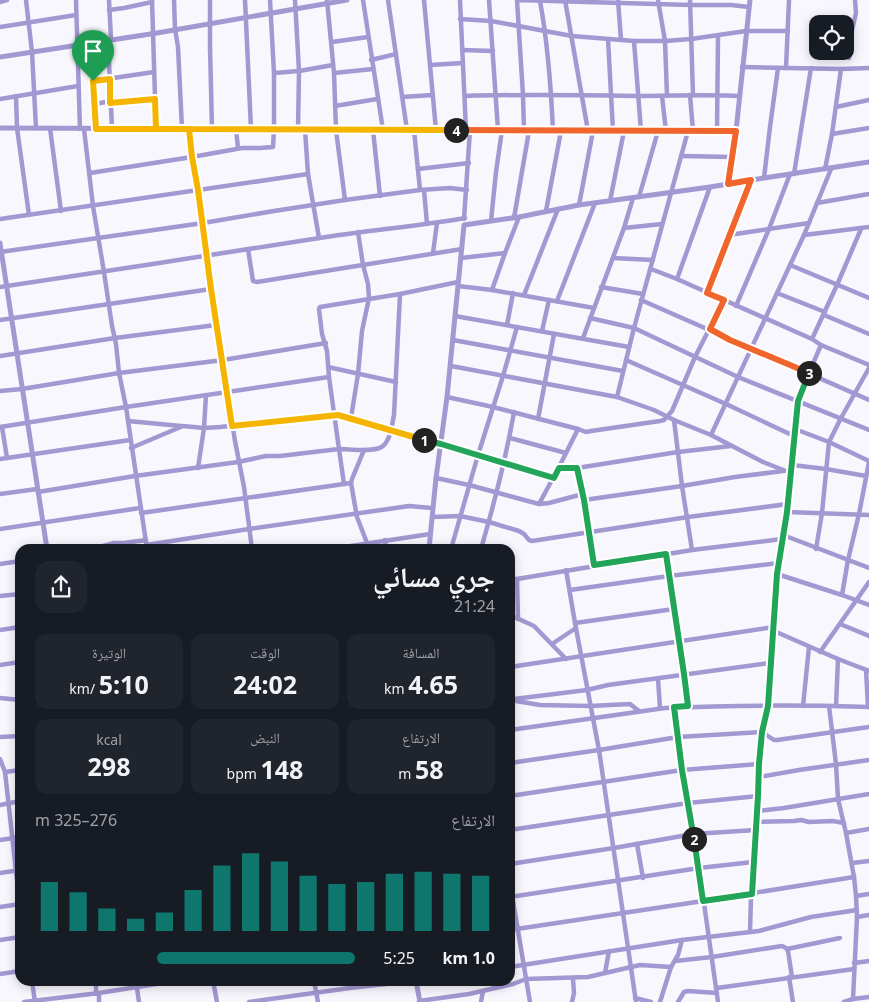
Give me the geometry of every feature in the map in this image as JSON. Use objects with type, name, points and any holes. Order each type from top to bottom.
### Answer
[{"type":"street","points":[[0,2],[7,0]]},
{"type":"street","points":[[26,0],[32,52],[36,128]]},
{"type":"street","points":[[76,0],[78,86],[82,129],[146,544]]},
{"type":"street","points":[[108,0],[112,129]]},
{"type":"street","points":[[174,0],[182,129]]},
{"type":"street","points":[[210,0],[212,129]]},
{"type":"street","points":[[244,0],[251,129]]},
{"type":"street","points":[[90,173],[238,148],[273,147],[274,73],[270,0]]},
{"type":"street","points":[[295,0],[302,130],[312,205],[319,238]]},
{"type":"street","points":[[0,57],[152,34],[347,0]]},
{"type":"street","points":[[363,0],[383,130]]},
{"type":"street","points":[[388,0],[407,130]]},
{"type":"street","points":[[424,0],[436,130]]},
{"type":"street","points":[[429,544],[453,340],[469,163],[460,0]]},
{"type":"street","points":[[489,0],[500,130],[491,220]]},
{"type":"street","points":[[492,290],[516,217],[527,130],[517,0],[731,3],[749,7]]},
{"type":"street","points":[[728,184],[733,157],[750,0]]},
{"type":"street","points":[[786,68],[789,0]]},
{"type":"street","points":[[854,22],[856,13],[855,0]]},
{"type":"street","points":[[109,10],[152,1],[156,129]]},
{"type":"street","points":[[540,1],[546,31],[552,95],[553,131]]},
{"type":"street","points":[[566,1],[590,131],[579,205]]},
{"type":"street","points":[[327,2],[332,42],[336,130],[345,200]]},
{"type":"street","points":[[618,2],[621,40]]},
{"type":"street","points":[[659,2],[665,42],[664,96],[666,131]]},
{"type":"street","points":[[617,397],[662,224],[681,156],[691,131],[690,3]]},
{"type":"street","points":[[0,28],[76,15]]},
{"type":"street","points":[[460,19],[491,21],[572,36],[634,41],[665,42],[746,31],[788,31]]},
{"type":"street","points":[[717,131],[718,36]]},
{"type":"street","points":[[332,42],[368,37]]},
{"type":"street","points":[[608,39],[614,131]]},
{"type":"street","points":[[634,41],[641,131]]},
{"type":"street","points":[[88,43],[92,65],[96,129]]},
{"type":"street","points":[[462,50],[493,51]]},
{"type":"street","points":[[371,60],[396,54]]},
{"type":"street","points":[[430,65],[463,63]]},
{"type":"street","points":[[274,73],[299,71],[333,64]]},
{"type":"street","points":[[742,67],[869,68]]},
{"type":"street","points":[[764,178],[778,68]]},
{"type":"street","points":[[736,306],[792,174],[811,68]]},
{"type":"street","points":[[334,73],[373,69]]},
{"type":"street","points":[[711,435],[766,319],[817,203],[828,169],[842,69]]},
{"type":"street","points":[[93,81],[154,72]]},
{"type":"street","points":[[0,99],[78,86]]},
{"type":"street","points":[[464,96],[664,96],[717,94],[740,96]]},
{"type":"street","points":[[402,97],[433,95]]},
{"type":"street","points":[[16,96],[16,128],[29,216]]},
{"type":"street","points":[[95,104],[155,99]]},
{"type":"street","points":[[335,106],[377,99]]},
{"type":"street","points":[[836,107],[869,100]]},
{"type":"street","points":[[0,128],[736,131]]},
{"type":"street","points":[[50,128],[61,211]]},
{"type":"street","points":[[832,134],[869,128]]},
{"type":"street","points":[[189,129],[216,325],[243,483],[251,544]]},
{"type":"street","points":[[236,129],[238,148]]},
{"type":"street","points":[[373,130],[380,196]]},
{"type":"street","points":[[414,130],[427,224]]},
{"type":"street","points":[[546,211],[561,131]]},
{"type":"street","points":[[610,201],[624,131]]},
{"type":"street","points":[[583,338],[636,197],[658,131]]},
{"type":"street","points":[[681,156],[733,157]]},
{"type":"street","points":[[464,225],[558,208],[671,193],[869,162]]},
{"type":"street","points":[[418,169],[469,163]]},
{"type":"street","points":[[0,219],[308,174]]},
{"type":"street","points":[[707,293],[751,180]]},
{"type":"street","points":[[677,279],[710,187]]},
{"type":"street","points":[[1,252],[203,223],[345,200],[422,190],[450,188],[467,190]]},
{"type":"street","points":[[817,203],[869,194]]},
{"type":"street","points":[[557,301],[595,203]]},
{"type":"street","points":[[524,295],[558,208]]},
{"type":"street","points":[[0,287],[358,232],[464,218]]},
{"type":"street","points":[[433,253],[437,223]]},
{"type":"street","points":[[729,234],[809,223]]},
{"type":"street","points":[[624,228],[662,224]]},
{"type":"street","points":[[804,235],[869,227]]},
{"type":"street","points":[[812,339],[825,314],[861,228]]},
{"type":"street","points":[[351,418],[362,331],[369,298],[368,282],[362,265],[358,232]]},
{"type":"street","points":[[0,242],[46,544]]},
{"type":"street","points":[[248,249],[254,282],[462,249]]},
{"type":"street","points":[[461,258],[505,253]]},
{"type":"street","points":[[612,258],[653,260]]},
{"type":"street","points":[[790,265],[869,298]]},
{"type":"street","points":[[651,268],[812,339],[869,367],[829,442],[822,513],[816,548]]},
{"type":"street","points":[[344,484],[329,377],[328,351],[322,334],[320,307],[458,284],[594,308]]},
{"type":"street","points":[[601,287],[644,294]]},
{"type":"street","points":[[0,320],[211,289]]},
{"type":"street","points":[[507,325],[513,293]]},
{"type":"street","points":[[777,293],[869,334]]},
{"type":"street","points":[[0,494],[198,468],[266,456],[280,456],[339,448],[364,450],[383,446],[391,430],[394,415],[400,294]]},
{"type":"street","points":[[542,331],[549,300]]},
{"type":"street","points":[[641,300],[869,400]]},
{"type":"street","points":[[447,397],[514,412],[586,432],[660,421],[672,411],[724,300]]},
{"type":"street","points":[[455,316],[629,347]]},
{"type":"street","points":[[590,318],[634,328],[738,377],[869,430]]},
{"type":"street","points":[[0,356],[216,325]]},
{"type":"street","points":[[452,544],[517,327]]},
{"type":"street","points":[[538,419],[554,334]]},
{"type":"street","points":[[453,340],[623,372]]},
{"type":"street","points":[[0,391],[326,344]]},
{"type":"street","points":[[750,932],[759,764],[762,732],[768,706],[777,574],[788,504],[798,401],[821,345]]},
{"type":"street","points":[[626,360],[794,436]]},
{"type":"street","points":[[450,366],[617,397],[668,416],[791,473]]},
{"type":"street","points":[[328,367],[396,382]]},
{"type":"street","points":[[7,458],[1,427],[329,377]]},
{"type":"street","points":[[198,468],[204,428],[206,396]]},
{"type":"street","points":[[482,544],[510,438],[514,412]]},
{"type":"street","points":[[128,421],[204,428],[334,415],[351,418],[554,478]]},
{"type":"street","points":[[674,420],[692,550]]},
{"type":"street","points":[[158,424],[158,436]]},
{"type":"street","points":[[132,448],[183,426]]},
{"type":"street","points":[[540,504],[578,429]]},
{"type":"street","points":[[795,429],[829,442],[869,462],[842,595]]},
{"type":"street","points":[[510,438],[566,453]]},
{"type":"street","points":[[0,459],[130,440]]},
{"type":"street","points":[[559,468],[577,468],[678,452],[731,446]]},
{"type":"street","points":[[364,450],[351,483],[356,514],[367,543]]},
{"type":"street","points":[[792,465],[866,476]]},
{"type":"street","points":[[577,468],[594,565]]},
{"type":"street","points":[[436,478],[540,504],[784,471]]},
{"type":"street","points":[[0,529],[351,483]]},
{"type":"street","points":[[432,517],[460,516],[489,522],[519,531],[532,541],[788,504]]},
{"type":"street","points":[[152,544],[409,506],[432,508]]},
{"type":"street","points":[[787,512],[869,515]]},
{"type":"street","points":[[361,544],[430,534]]},
{"type":"street","points":[[518,618],[517,579],[594,565],[782,537],[869,568]]},
{"type":"street","points":[[385,540],[385,544]]},
{"type":"street","points":[[110,544],[135,544]]},
{"type":"street","points":[[666,554],[688,706]]},
{"type":"street","points":[[0,564],[15,562]]},
{"type":"street","points":[[570,590],[779,563]]},
{"type":"street","points":[[566,570],[599,750],[636,1000],[651,1002]]},
{"type":"street","points":[[777,574],[869,605]]},
{"type":"street","points":[[820,652],[869,582]]},
{"type":"street","points":[[0,596],[15,594]]},
{"type":"street","points":[[552,644],[575,625],[674,609]]},
{"type":"street","points":[[515,617],[534,626],[566,659]]},
{"type":"street","points":[[840,624],[869,636]]},
{"type":"street","points":[[0,630],[15,628]]},
{"type":"street","points":[[515,665],[774,629],[820,652],[868,671],[868,707],[688,706],[592,717],[515,729]]},
{"type":"street","points":[[803,706],[809,647]]},
{"type":"street","points":[[836,706],[838,659]]},
{"type":"street","points":[[0,665],[15,663]]},
{"type":"street","points":[[515,700],[770,663]]},
{"type":"street","points":[[658,679],[660,708]]},
{"type":"street","points":[[0,698],[15,700]]},
{"type":"street","points":[[515,701],[540,705],[590,706],[630,704],[639,711]]},
{"type":"street","points":[[829,706],[838,799],[852,863],[856,896],[857,917],[853,999]]},
{"type":"street","points":[[674,707],[718,1002]]},
{"type":"street","points":[[515,762],[678,736],[762,732],[777,740],[869,727]]},
{"type":"street","points":[[0,737],[15,736]]},
{"type":"street","points":[[0,759],[4,772],[15,854]]},
{"type":"street","points":[[759,777],[869,760]]},
{"type":"street","points":[[515,795],[682,770],[759,764]]},
{"type":"street","points":[[4,772],[15,771]]},
{"type":"street","points":[[757,812],[869,794]]},
{"type":"street","points":[[515,829],[688,803],[758,796]]},
{"type":"street","points":[[0,805],[15,802]]},
{"type":"street","points":[[757,822],[801,820],[844,823]]},
{"type":"street","points":[[846,833],[869,829]]},
{"type":"street","points":[[515,863],[693,834],[756,830]]},
{"type":"street","points":[[0,840],[15,838]]},
{"type":"street","points":[[637,844],[642,878]]},
{"type":"street","points":[[852,863],[869,861]]},
{"type":"street","points":[[515,896],[698,868],[753,862]]},
{"type":"street","points":[[0,873],[15,870]]},
{"type":"street","points":[[517,929],[854,877]]},
{"type":"street","points":[[856,896],[869,894]]},
{"type":"street","points":[[0,907],[15,906]]},
{"type":"street","points":[[515,966],[682,940],[750,932],[857,910]]},
{"type":"street","points":[[857,917],[869,915]]},
{"type":"street","points":[[515,918],[530,1002]]},
{"type":"street","points":[[0,940],[15,938]]},
{"type":"street","points":[[675,961],[780,946],[787,949],[840,938]]},
{"type":"street","points":[[660,1002],[682,940]]},
{"type":"street","points":[[787,949],[793,1002]]},
{"type":"street","points":[[605,972],[609,952]]},
{"type":"street","points":[[854,963],[869,961]]},
{"type":"street","points":[[515,983],[526,978],[588,977],[640,965],[671,967]]},
{"type":"street","points":[[678,1002],[684,992],[688,990],[717,991],[790,977],[854,969]]},
{"type":"street","points":[[0,974],[15,972]]},
{"type":"street","points":[[572,1002],[574,978]]},
{"type":"street","points":[[33,986],[35,1001]]},
{"type":"street","points":[[96,986],[99,1002]]},
{"type":"street","points":[[24,1002],[143,986]]},
{"type":"street","points":[[214,986],[217,1002]]},
{"type":"street","points":[[315,986],[318,1002]]},
{"type":"street","points":[[249,1002],[282,1000],[316,993],[373,986]]},
{"type":"street","points":[[416,986],[420,1001],[455,997],[504,986]]},
{"type":"street","points":[[137,987],[139,1002]]},
{"type":"street","points":[[481,1002],[483,991]]},
{"type":"street","points":[[844,1002],[869,997]]},
{"type":"route","points":[[93,81],[96,129],[112,129],[152,129],[182,129],[186,129],[189,129],[232,426],[338,415],[554,478],[559,468],[577,468],[594,565],[666,554],[688,706],[674,707],[703,901],[752,894],[759,764],[762,732],[768,706],[777,574],[787,512],[798,401],[809,373],[730,340],[710,329],[724,300],[707,293],[751,180],[728,184],[736,131],[274,130],[251,129],[236,129],[189,129],[156,129],[155,99],[110,103],[110,79],[93,81]]}]
